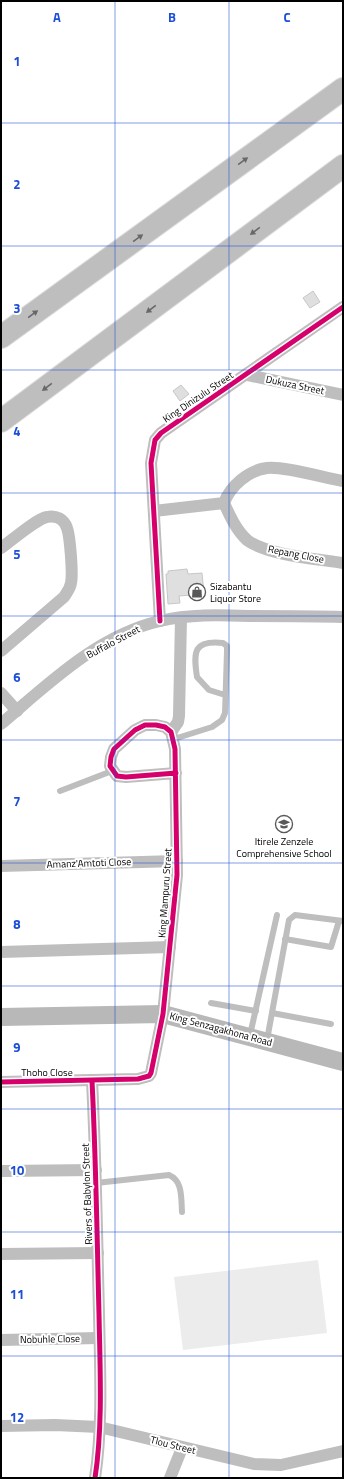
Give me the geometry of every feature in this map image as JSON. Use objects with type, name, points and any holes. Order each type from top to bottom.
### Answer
[{"type":"highway","points":[[1,337],[343,89]]},
{"type":"highway","points":[[1,421],[343,166]]},
{"type":"highway","points":[[281,212],[343,176]]},
{"type":"street","name":"King Dinizulu Street","points":[[160,621],[151,463],[155,440],[171,425],[247,375],[343,307]]},
{"type":"street","name":"Dukuza Street","points":[[247,375],[343,395]]},
{"type":"street","points":[[154,511],[224,503],[227,494],[235,485],[258,470],[266,468],[280,468],[343,481]]},
{"type":"street","name":"Repang Close","points":[[224,503],[240,532],[246,539],[259,547],[306,558],[343,563]]},
{"type":"street","points":[[1,548],[42,519],[46,517],[59,518],[68,531],[72,576],[69,591],[64,597],[1,651]]},
{"type":"street","name":"Buffalo Street","points":[[1,724],[72,666],[93,651],[130,631],[160,621],[216,615],[343,617]]},
{"type":"street","name":"King Mampuru Street","points":[[163,1014],[177,861],[176,773],[173,736],[178,722],[180,618]]},
{"type":"street","points":[[1,693],[17,711]]},
{"type":"street","points":[[173,736],[165,727],[145,725],[135,730],[114,749],[110,758],[110,766],[112,771],[117,776],[126,778],[176,773]]},
{"type":"street","name":"Amanz'Amtoti Close","points":[[1,866],[177,861]]},
{"type":"street","points":[[1,952],[170,947]]},
{"type":"street","name":"King Senzagakhona Road","points":[[1,1017],[140,1013],[163,1014],[343,1062]]},
{"type":"street","points":[[92,1081],[138,1079],[149,1076],[153,1069],[163,1014]]},
{"type":"street","name":"Thoho Close","points":[[1,1082],[92,1081]]},
{"type":"street","name":"Rivers of Babylon Street","points":[[92,1081],[96,1170],[99,1338],[99,1427],[95,1478]]},
{"type":"street","points":[[1,1171],[96,1170]]},
{"type":"street","points":[[1,1254],[98,1254]]},
{"type":"street","name":"Nobuhle Close","points":[[1,1340],[99,1338]]},
{"type":"street","name":"Tlou Street","points":[[1,1426],[55,1425],[99,1427],[182,1448],[268,1465],[293,1463],[343,1451]]},
{"type":"street","points":[[170,1478],[182,1448]]},
{"type":"lane","points":[[173,736],[212,727],[222,720],[225,713],[227,646],[223,642],[204,642],[199,646],[197,652],[197,677],[209,690],[225,695]]},
{"type":"lane","points":[[60,790],[112,771]]},
{"type":"lane","points":[[258,1039],[256,1011],[277,915]]},
{"type":"lane","points":[[258,1039],[272,1013],[285,939],[289,920],[295,915],[341,921],[331,947],[285,939]]},
{"type":"lane","points":[[211,1003],[256,1011]]},
{"type":"lane","points":[[272,1013],[331,1024]]},
{"type":"lane","points":[[96,1183],[169,1175],[175,1177],[179,1182],[182,1212]]},
{"type":"shaded area","points":[[318,1260],[327,1333],[183,1350],[174,1277]]},
{"type":"building","points":[[313,291],[320,302],[310,308],[303,298]]},
{"type":"building","points":[[181,385],[189,394],[180,401],[173,391]]},
{"type":"building","points":[[187,569],[188,574],[202,573],[204,594],[179,596],[180,603],[168,604],[166,574],[168,574],[168,571]]},
{"type":"cycle path","points":[[160,621],[151,463],[155,440],[161,433],[343,307]]},
{"type":"cycle path","points":[[1,1082],[138,1079],[149,1076],[151,1073],[163,1014],[177,875],[175,749],[171,732],[165,727],[145,725],[135,730],[114,749],[111,757],[110,766],[117,776],[126,777],[176,773]]},
{"type":"cycle path","points":[[92,1081],[100,1375],[99,1438],[95,1478]]},
{"type":"place","name":"Sizabantu Liquor Store","points":[[197,592]]},
{"type":"place","name":"Itirele Zenzele Comprehensive School","points":[[284,824]]}]
